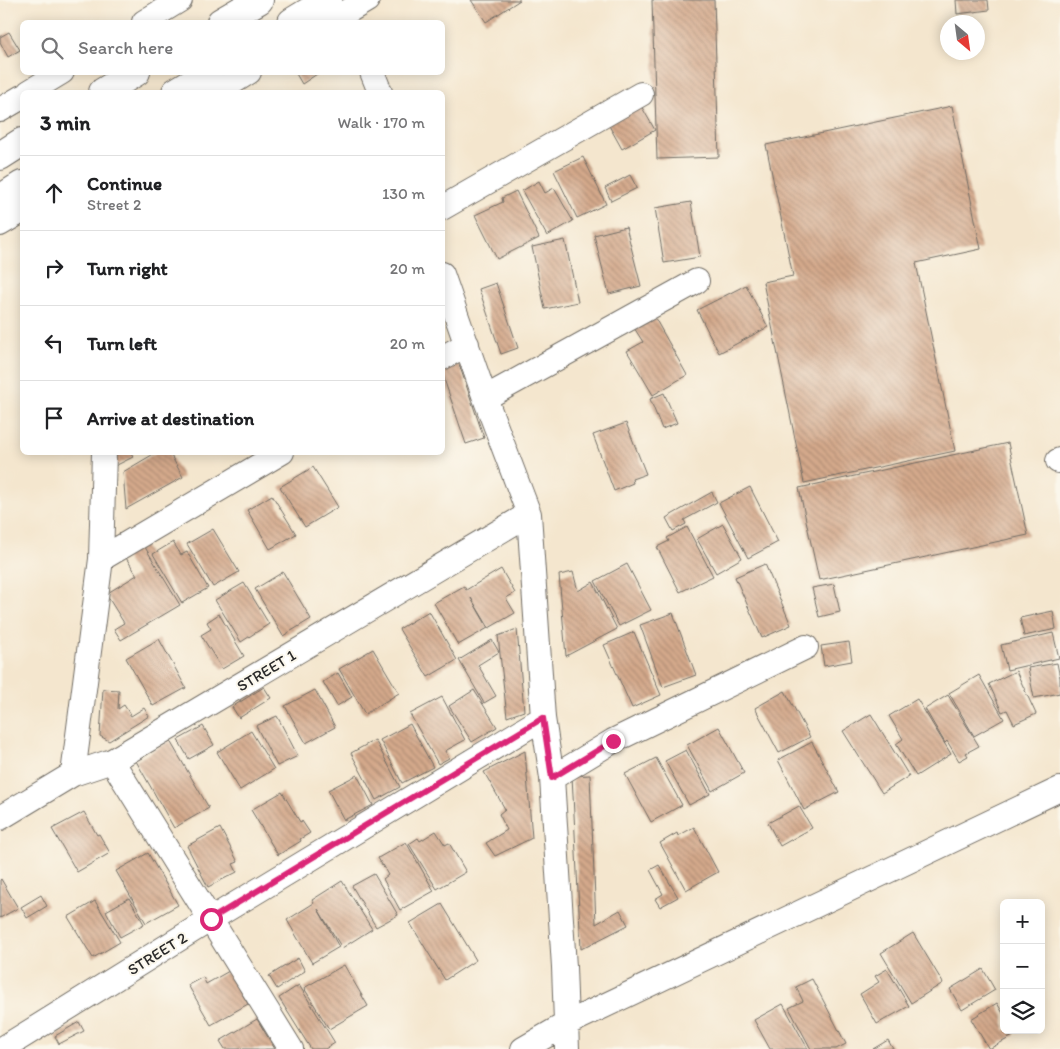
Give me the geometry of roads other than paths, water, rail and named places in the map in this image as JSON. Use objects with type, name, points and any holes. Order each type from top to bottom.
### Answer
[{"type":"highway","points":[[227,20],[255,10]]},
{"type":"highway","points":[[305,20],[337,15]]},
{"type":"highway","points":[[106,90],[131,75]]},
{"type":"highway","points":[[179,90],[204,75]]},
{"type":"highway","points":[[0,156],[20,143]]},
{"type":"highway","points":[[0,199],[20,187]]},
{"type":"street","points":[[147,20],[180,0]]},
{"type":"street","points":[[337,15],[367,0]]},
{"type":"street","points":[[32,90],[57,75]]},
{"type":"street","points":[[220,90],[244,75]]},
{"type":"street","points":[[373,75],[379,90]]},
{"type":"street","points":[[445,206],[641,94]]},
{"type":"street","points":[[0,110],[20,98]]},
{"type":"street","points":[[0,224],[20,212]]},
{"type":"street","points":[[486,398],[696,281]]},
{"type":"street","points":[[445,282],[529,514],[543,718],[552,778],[564,967],[567,1049]]},
{"type":"street","points":[[445,356],[467,344]]},
{"type":"street","points":[[73,774],[101,560],[104,455]]},
{"type":"street","points":[[101,560],[277,455]]},
{"type":"street","name":"STREET 1","points":[[0,818],[73,774],[112,761],[529,514]]},
{"type":"street","points":[[552,778],[613,741],[806,647]]},
{"type":"street","name":"STREET 2","points":[[2,1049],[211,919],[543,718]]},
{"type":"street","points":[[112,761],[291,1049]]},
{"type":"street","points":[[523,1049],[566,1024],[1060,789]]}]
